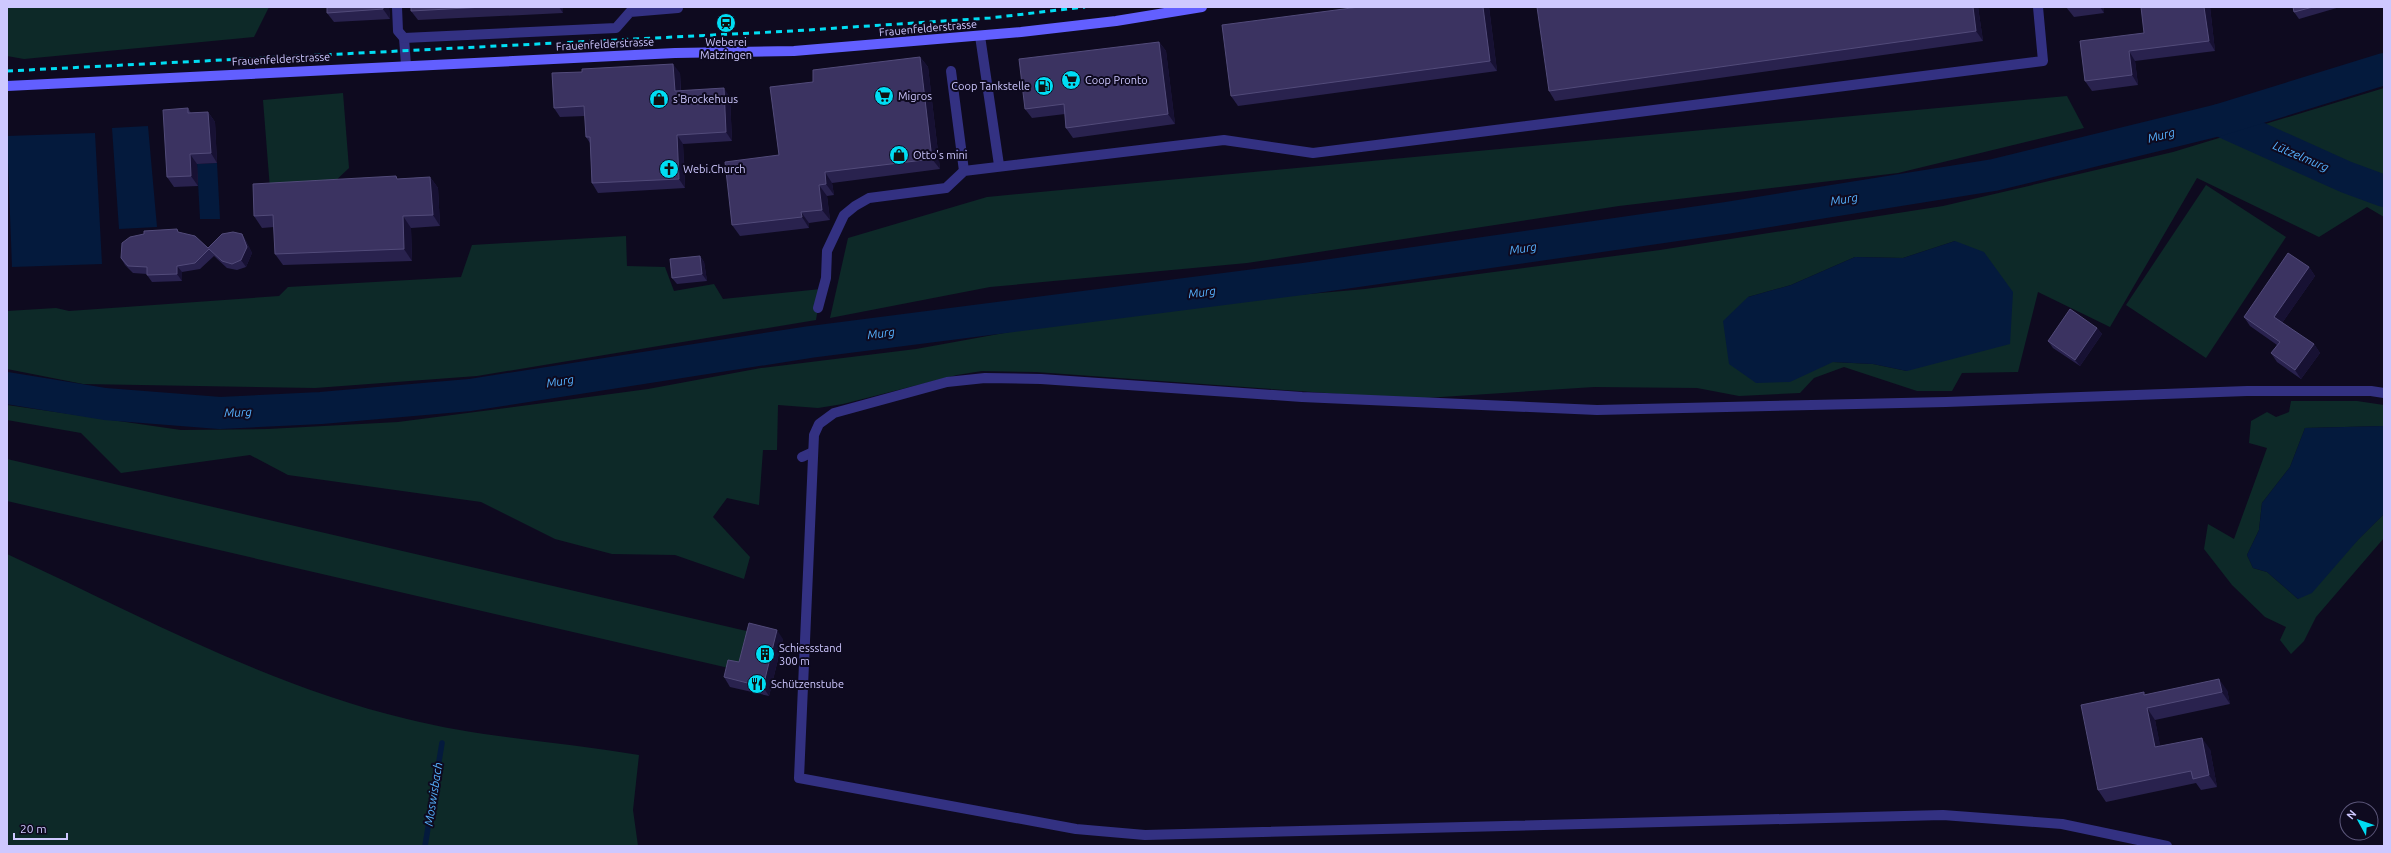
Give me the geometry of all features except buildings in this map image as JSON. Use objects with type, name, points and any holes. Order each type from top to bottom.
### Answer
[{"type":"main road","name":"Frauenfelderstrasse","points":[[7,86],[406,65],[675,53],[794,51],[980,36],[1116,21],[1202,7]]},
{"type":"street","points":[[397,7],[398,31],[404,38],[406,65]]},
{"type":"street","points":[[818,308],[826,278],[827,251],[844,215],[855,206],[869,198],[946,188],[964,171],[999,165],[1224,140],[1312,153],[2043,61],[2038,7]]},
{"type":"street","points":[[404,38],[616,28],[630,12],[678,8]]},
{"type":"street","points":[[980,36],[999,165]]},
{"type":"street","points":[[951,71],[964,171]]},
{"type":"street","points":[[2167,846],[2062,824],[1943,815],[1145,834],[1076,829],[799,778],[814,435],[819,424],[834,413],[946,382],[985,378],[1041,379],[1302,397],[1597,410],[1946,402],[2247,391],[2371,391],[2384,393]]},
{"type":"street","points":[[802,457],[813,452]]},
{"type":"green space","points":[[7,7],[269,7],[254,37],[24,59],[7,56]]},
{"type":"green space","points":[[2384,88],[2384,217],[2367,207],[2319,237],[2197,178],[2110,327],[2038,292],[2018,372],[1962,373],[1952,391],[1917,391],[1844,367],[1814,378],[1800,393],[1739,396],[1697,388],[1594,387],[1410,399],[1036,372],[982,371],[957,375],[843,404],[818,408],[778,405],[777,450],[763,450],[759,505],[727,498],[713,517],[750,557],[744,579],[675,555],[612,554],[555,539],[481,502],[288,475],[250,455],[121,473],[81,433],[7,420],[7,405],[181,430],[268,429],[398,422],[648,389],[761,368],[916,349],[1048,325],[1243,300],[1365,289],[1660,250],[1943,206],[2173,152]],"holes":[[[1955,241],[1907,371],[1873,364],[1832,362],[1748,297],[1791,285],[1855,257],[1903,258]]]},
{"type":"green space","points":[[343,93],[349,168],[332,184],[270,189],[263,100]]},
{"type":"green space","points":[[2067,96],[2084,128],[1898,173],[1619,206],[1247,263],[990,287],[830,318],[848,238],[987,197]]},
{"type":"green space","points":[[2206,185],[2286,237],[2206,358],[2126,305]]},
{"type":"green space","points":[[626,236],[627,266],[665,267],[674,291],[714,284],[723,299],[821,289],[816,320],[477,376],[315,388],[83,384],[7,369],[7,311],[56,308],[69,311],[279,296],[288,287],[461,277],[472,245]]},
{"type":"green space","points":[[2291,401],[2357,401],[2384,405],[2384,426],[2305,428],[2290,467],[2262,503],[2259,530],[2247,555],[2253,568],[2267,572],[2298,599],[2384,514],[2384,538],[2316,617],[2304,641],[2291,654],[2280,640],[2286,627],[2265,617],[2232,585],[2204,549],[2208,524],[2234,539],[2267,448],[2249,443],[2251,421],[2267,412],[2276,417],[2289,412]]},
{"type":"green space","points":[[7,459],[755,633],[746,672],[7,501]]},
{"type":"green space","points":[[7,554],[154,624],[253,668],[355,705],[407,719],[464,731],[639,755],[633,810],[638,846],[7,846]]},
{"type":"water","points":[[148,126],[157,227],[119,229],[112,128]]},
{"type":"water","points":[[95,133],[102,264],[12,267],[7,136]]},
{"type":"water","points":[[217,163],[220,219],[200,219],[197,164]]},
{"type":"water","points":[[1955,241],[1984,252],[2013,292],[2010,344],[1907,371],[1873,364],[1833,362],[1790,382],[1756,383],[1729,364],[1723,321],[1748,297],[1791,285],[1855,257],[1903,258]]},
{"type":"water","points":[[2384,426],[2384,514],[2358,540],[2312,593],[2298,599],[2267,572],[2253,568],[2247,555],[2259,530],[2262,503],[2290,467],[2305,428]]},
{"type":"waterway","name":"Murg","points":[[7,388],[105,404],[220,413],[321,408],[470,395],[810,342],[1303,279],[1726,218],[1994,175],[2219,120],[2384,69]]},
{"type":"waterway","name":"Lützelmurg","points":[[2219,120],[2346,177],[2384,191]]},
{"type":"waterway","name":"Moswisbach","points":[[425,846],[442,743]]},
{"type":"railway","points":[[7,71],[792,31],[990,18],[1085,7]]},
{"type":"place","name":"Weberei Matzingen","points":[[726,23]]},
{"type":"place","name":"Coop Pronto","points":[[1071,80]]},
{"type":"place","name":"Coop Tankstelle","points":[[1044,86]]},
{"type":"place","name":"Migros","points":[[884,96]]},
{"type":"place","name":"s'Brockehuus","points":[[659,99]]},
{"type":"place","name":"Otto's mini","points":[[899,155]]},
{"type":"place","name":"Webi.Church","points":[[669,169]]},
{"type":"place","name":"Schiessstand 300 m","points":[[765,654]]},
{"type":"place","name":"Schützenstube","points":[[757,684]]}]
